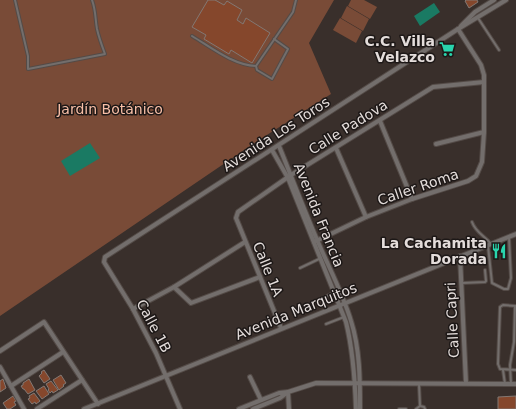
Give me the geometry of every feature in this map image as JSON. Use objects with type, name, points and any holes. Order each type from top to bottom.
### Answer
[{"type":"street","points":[[458,29],[475,12],[494,0]]},
{"type":"street","points":[[458,29],[506,0]]},
{"type":"street","name":"Caller Roma","points":[[316,242],[366,217],[412,199],[468,181],[476,176],[482,162],[484,132],[484,82],[481,65],[458,29]]},
{"type":"street","name":"Avenida Los Toros","points":[[106,257],[458,29]]},
{"type":"street","name":"Calle Padova","points":[[236,218],[238,212],[290,177],[433,87],[484,82]]},
{"type":"street","points":[[380,121],[412,199]]},
{"type":"street","points":[[436,144],[484,132]]},
{"type":"street","name":"Avenida Francia","points":[[279,146],[316,242],[346,303],[357,349],[360,409]]},
{"type":"street","points":[[336,148],[366,217]]},
{"type":"street","name":"Avenida Francia","points":[[272,150],[290,177]]},
{"type":"street","name":"Calle 1A","points":[[236,218],[281,328]]},
{"type":"street","name":"Avenida Marquitos","points":[[84,409],[516,234]]},
{"type":"street","points":[[134,309],[174,287],[245,242]]},
{"type":"street","name":"Avenida Francia","points":[[316,242],[321,259],[344,317],[351,342],[358,383],[356,409]]},
{"type":"street","name":"Calle Capri","points":[[460,256],[466,383]]},
{"type":"street","name":"Calle 1B","points":[[106,257],[104,262],[134,309],[167,375],[180,409]]},
{"type":"street","points":[[174,287],[191,303],[260,277]]},
{"type":"street","points":[[0,351],[44,322],[98,404]]},
{"type":"street","points":[[11,386],[63,352]]},
{"type":"street","points":[[0,367],[24,409]]},
{"type":"street","points":[[250,377],[261,400]]},
{"type":"street","points":[[37,409],[82,380]]},
{"type":"street","points":[[253,409],[288,392],[316,383],[516,384]]},
{"type":"street","points":[[288,392],[289,409]]},
{"type":"street","points":[[239,409],[261,400],[279,396]]},
{"type":"lane","points":[[16,0],[28,56],[28,69],[105,54],[100,43],[96,10],[92,0]]},
{"type":"lane","points":[[256,66],[293,12],[296,0]]},
{"type":"lane","points":[[478,18],[499,50]]},
{"type":"lane","points":[[192,36],[232,60],[245,65],[256,66]]},
{"type":"lane","points":[[256,66],[257,70],[272,78],[288,49],[274,39]]},
{"type":"lane","points":[[472,222],[476,230],[484,236],[489,244],[492,282],[504,289],[508,289],[511,278],[509,237]]},
{"type":"lane","points":[[300,268],[321,259]]},
{"type":"lane","points":[[461,283],[485,282],[485,270]]},
{"type":"lane","points":[[319,300],[334,293]]},
{"type":"lane","points":[[505,384],[503,370],[498,364],[499,310],[503,305],[516,306],[514,342],[510,370],[511,384]]},
{"type":"lane","points":[[326,324],[349,315]]},
{"type":"lane","points":[[503,370],[516,370]]},
{"type":"lane","points":[[419,383],[420,406]]},
{"type":"lane","points":[[416,409],[420,406]]},
{"type":"lane","points":[[420,406],[424,407],[425,409]]},
{"type":"lane","points":[[400,409],[406,409]]},
{"type":"green space","name":"Jardín Botánico","points":[[0,0],[334,0],[309,43],[331,94],[253,144],[0,316]]},
{"type":"green space","points":[[351,0],[364,0],[377,7],[370,19],[348,6]]},
{"type":"green space","points":[[347,6],[369,19],[363,31],[341,18]]},
{"type":"green space","points":[[340,18],[362,31],[356,43],[333,30]]},
{"type":"shaded area","points":[[434,3],[440,12],[420,26],[414,16]]},
{"type":"shaded area","points":[[90,143],[100,158],[70,176],[61,161]]},
{"type":"building","points":[[208,0],[215,0],[224,5],[227,1],[242,10],[237,20],[243,24],[246,18],[270,33],[252,63],[231,50],[229,54],[204,39],[206,35],[192,27]]},
{"type":"building","points":[[477,0],[478,2],[469,8],[465,1]]},
{"type":"building","points":[[44,370],[50,379],[44,383],[39,376]]},
{"type":"building","points":[[61,375],[66,383],[59,390],[53,380]]},
{"type":"building","points":[[3,379],[6,388],[0,392],[0,381]]},
{"type":"building","points":[[29,379],[35,390],[28,394],[21,386]]},
{"type":"building","points":[[51,381],[58,390],[53,393],[52,391],[50,393],[46,384]]},
{"type":"building","points":[[44,386],[49,394],[42,399],[36,391]]},
{"type":"building","points":[[34,393],[40,401],[36,404],[35,402],[32,404],[28,399],[30,398],[29,396]]},
{"type":"building","points":[[13,396],[16,401],[14,402],[16,405],[10,409],[7,409],[3,403]]},
{"type":"building","points":[[516,396],[516,409],[498,409],[498,397]]},
{"type":"place","name":"C.C. Villa Velazco","points":[[447,49]]},
{"type":"place","name":"La Cachamita Dorada","points":[[499,251]]}]
